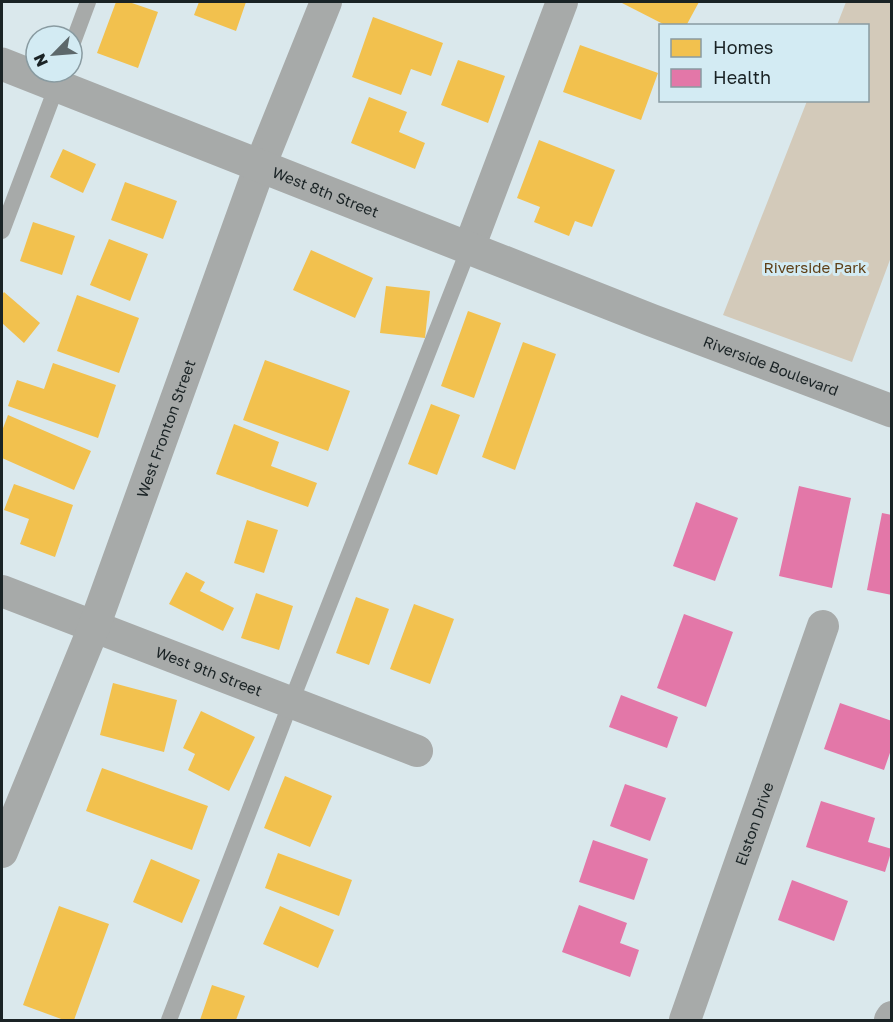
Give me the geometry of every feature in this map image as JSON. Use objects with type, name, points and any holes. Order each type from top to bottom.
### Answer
[{"type":"street","name":"West Fronton Street","points":[[2,852],[94,627],[260,166],[326,2]]},
{"type":"street","points":[[469,248],[562,2]]},
{"type":"street","name":"West 8th Street","points":[[2,64],[24,70]]},
{"type":"street","name":"West 8th Street","points":[[71,84],[260,166],[651,320]]},
{"type":"street","name":"Riverside Boulevard","points":[[651,320],[891,411]]},
{"type":"street","name":"West 9th Street","points":[[2,591],[417,751]]},
{"type":"street","name":"Elston Drive","points":[[685,1020],[824,626]]},
{"type":"lane","points":[[80,24],[88,2]]},
{"type":"lane","points":[[2,231],[58,84]]},
{"type":"lane","points":[[169,1020],[469,248]]},
{"type":"green space","name":"Riverside Park","points":[[846,2],[892,2],[891,257],[852,362],[723,315],[807,102],[869,102],[869,24],[837,24]]},
{"type":"building: Homes","points":[[116,2],[129,2],[158,12],[138,68],[97,53]]},
{"type":"building: Homes","points":[[199,2],[246,2],[236,31],[194,15]]},
{"type":"building: Homes","points":[[620,2],[699,2],[687,24],[663,24]]},
{"type":"building: Homes","points":[[373,17],[443,43],[431,76],[411,69],[401,95],[352,77]]},
{"type":"building: Homes","points":[[580,45],[658,73],[641,120],[563,92]]},
{"type":"building: Homes","points":[[458,60],[505,76],[488,123],[441,105]]},
{"type":"building: Homes","points":[[369,97],[407,112],[399,132],[425,143],[415,169],[351,143]]},
{"type":"building: Homes","points":[[539,140],[615,170],[592,227],[575,221],[569,236],[534,222],[540,207],[517,198]]},
{"type":"building: Homes","points":[[63,149],[96,164],[83,193],[50,177]]},
{"type":"building: Homes","points":[[125,182],[177,201],[163,239],[111,220]]},
{"type":"building: Homes","points":[[33,222],[75,236],[62,275],[20,261]]},
{"type":"building: Homes","points":[[109,239],[148,254],[130,301],[90,285]]},
{"type":"building: Homes","points":[[311,250],[373,278],[355,318],[293,290]]},
{"type":"building: Homes","points":[[386,286],[430,291],[425,338],[380,333]]},
{"type":"building: Homes","points":[[4,292],[40,323],[24,343],[2,323],[2,295]]},
{"type":"building: Homes","points":[[77,295],[139,318],[119,373],[57,351]]},
{"type":"building: Homes","points":[[468,311],[501,323],[474,398],[441,386]]},
{"type":"building: Homes","points":[[523,342],[556,354],[515,470],[482,457]]},
{"type":"building: Homes","points":[[265,360],[350,391],[328,451],[243,420]]},
{"type":"building: Homes","points":[[53,363],[116,385],[98,438],[8,406],[17,380],[44,389]]},
{"type":"building: Homes","points":[[431,404],[460,415],[437,475],[408,464]]},
{"type":"building: Homes","points":[[8,415],[91,451],[74,490],[2,458],[2,431]]},
{"type":"building: Homes","points":[[234,424],[279,442],[271,466],[317,483],[308,507],[216,474]]},
{"type":"building: Homes","points":[[14,484],[73,505],[55,557],[20,544],[29,519],[4,510]]},
{"type":"building: Homes","points":[[247,520],[278,530],[264,573],[234,563]]},
{"type":"building: Homes","points":[[186,572],[205,582],[200,591],[234,608],[223,631],[169,604]]},
{"type":"building: Homes","points":[[256,593],[293,606],[279,650],[241,638]]},
{"type":"building: Homes","points":[[356,597],[389,609],[369,665],[336,653]]},
{"type":"building: Homes","points":[[414,604],[454,619],[430,684],[390,669]]},
{"type":"building: Homes","points":[[113,683],[177,700],[164,752],[100,735]]},
{"type":"building: Homes","points":[[201,711],[255,737],[229,791],[188,770],[195,754],[183,748]]},
{"type":"building: Homes","points":[[102,768],[208,806],[192,850],[86,811]]},
{"type":"building: Homes","points":[[285,776],[332,796],[310,847],[264,828]]},
{"type":"building: Homes","points":[[278,853],[352,880],[339,916],[265,888]]},
{"type":"building: Homes","points":[[151,859],[200,880],[182,923],[133,902]]},
{"type":"building: Homes","points":[[59,906],[109,924],[74,1020],[64,1020],[23,1005]]},
{"type":"building: Homes","points":[[280,906],[334,930],[318,968],[263,944]]},
{"type":"building: Homes","points":[[212,985],[245,996],[236,1020],[200,1020]]},
{"type":"building: Health","points":[[799,486],[851,498],[832,588],[779,576]]},
{"type":"building: Health","points":[[696,502],[738,518],[715,581],[673,566]]},
{"type":"building: Health","points":[[882,513],[892,515],[892,595],[867,590]]},
{"type":"building: Health","points":[[684,614],[733,632],[706,707],[657,688]]},
{"type":"building: Health","points":[[621,695],[678,717],[667,748],[609,727]]},
{"type":"building: Health","points":[[840,703],[892,721],[892,747],[884,770],[824,749]]},
{"type":"building: Health","points":[[625,784],[666,798],[650,841],[610,826]]},
{"type":"building: Health","points":[[821,801],[875,818],[868,842],[892,849],[885,872],[806,847]]},
{"type":"building: Health","points":[[593,840],[648,859],[634,900],[579,882]]},
{"type":"building: Health","points":[[792,880],[848,901],[834,941],[778,920]]},
{"type":"building: Health","points":[[579,905],[627,923],[620,943],[639,950],[630,977],[562,952]]}]
